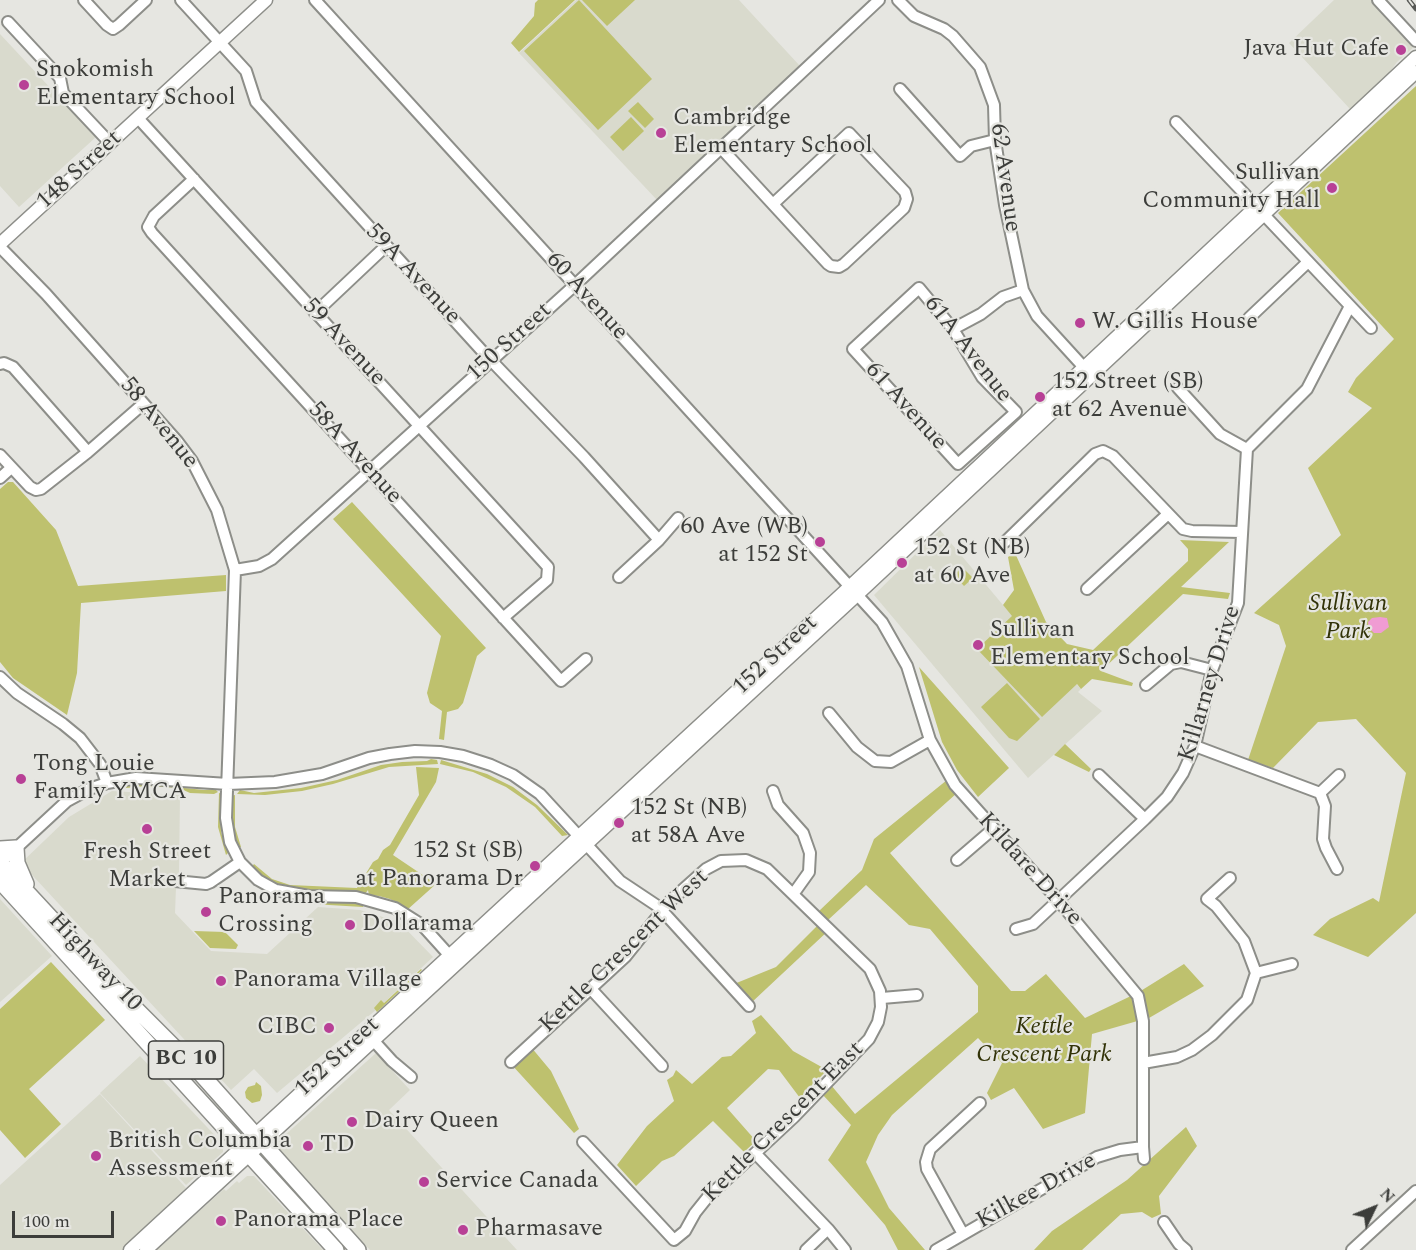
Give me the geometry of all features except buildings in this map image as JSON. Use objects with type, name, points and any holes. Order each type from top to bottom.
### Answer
[{"type":"highway","points":[[0,849],[16,848],[17,863],[31,895]]},
{"type":"highway","name":"Highway 10","points":[[0,863],[127,1000],[201,1074],[358,1250]]},
{"type":"highway","name":"Highway 10","points":[[0,881],[336,1250]]},
{"type":"main road","name":"148 Street","points":[[0,245],[266,0]]},
{"type":"main road","name":"152 Street","points":[[1261,209],[1268,196],[1416,57]]},
{"type":"main road","name":"152 Street","points":[[130,1250],[354,1058],[371,1035],[384,1030],[444,975],[584,841],[1261,209],[1416,72]]},
{"type":"main road","name":"152 Street","points":[[259,1139],[375,1032],[386,1021],[388,1013],[450,956],[584,841]]},
{"type":"main road","points":[[444,975],[452,960],[450,956]]},
{"type":"main road","name":"152 Street","points":[[146,1250],[246,1150]]},
{"type":"street","points":[[84,0],[107,26],[113,29],[147,0]]},
{"type":"street","name":"59A Avenue","points":[[181,0],[246,71],[256,102],[386,246],[659,540]]},
{"type":"street","name":"60 Avenue","points":[[315,0],[855,590]]},
{"type":"street","name":"150 Street","points":[[235,570],[259,566],[272,559],[575,285],[879,0]]},
{"type":"street","name":"62 Avenue","points":[[898,0],[914,16],[944,29],[975,59],[985,78],[994,105],[995,140],[1005,205],[1023,290],[1037,316],[1087,371]]},
{"type":"street","points":[[1378,0],[1416,40]]},
{"type":"street","points":[[8,22],[60,78],[63,93],[110,143]]},
{"type":"street","points":[[900,89],[960,156],[971,146],[995,140]]},
{"type":"street","name":"59 Avenue","points":[[138,118],[548,567],[547,580],[503,618]]},
{"type":"street","points":[[1176,122],[1261,209],[1371,328]]},
{"type":"street","points":[[721,148],[828,264],[836,267],[844,264],[869,242],[904,208],[908,199],[905,192],[849,133],[773,204]]},
{"type":"street","name":"58A Avenue","points":[[194,179],[154,216],[148,227],[561,681],[586,659]]},
{"type":"street","name":"58 Avenue","points":[[0,245],[177,441],[192,461],[217,510],[235,570],[226,818],[227,832],[240,862]]},
{"type":"street","points":[[315,313],[386,246]]},
{"type":"street","points":[[1249,318],[1308,262]]},
{"type":"street","name":"61A Avenue","points":[[852,349],[919,288],[953,329],[982,377],[1016,412],[958,464]]},
{"type":"street","points":[[953,329],[975,318],[1003,297],[1023,290]]},
{"type":"street","points":[[1178,388],[1221,434],[1247,449],[1307,389],[1350,306]]},
{"type":"street","name":"61 Avenue","points":[[852,349],[958,464]]},
{"type":"street","points":[[2,363],[13,367],[88,452]]},
{"type":"street","points":[[0,455],[26,484],[36,490],[50,483],[143,404]]},
{"type":"street","name":"Killarney Drive","points":[[1016,929],[1033,924],[1167,797],[1183,773],[1195,746],[1212,670],[1238,603],[1247,449]]},
{"type":"street","points":[[1005,542],[1095,454],[1103,451],[1113,456],[1180,526],[1188,530],[1242,532]]},
{"type":"street","points":[[0,478],[11,468]]},
{"type":"street","points":[[1087,589],[1168,514]]},
{"type":"street","points":[[619,577],[659,540],[678,518]]},
{"type":"street","name":"Kildare Drive","points":[[855,590],[882,622],[903,657],[930,740],[954,785],[1058,900],[1138,996],[1143,1021],[1144,1159]]},
{"type":"street","points":[[1146,685],[1171,664],[1181,662],[1212,670]]},
{"type":"street","points":[[0,677],[17,693],[80,738],[96,758],[107,783]]},
{"type":"street","points":[[829,713],[857,747],[875,761],[891,762],[930,740]]},
{"type":"street","points":[[1195,746],[1320,793],[1325,806],[1323,839],[1337,869]]},
{"type":"street","points":[[0,863],[67,801],[89,789],[107,783],[136,778],[228,784],[275,782],[303,779],[390,754],[416,751],[440,752],[475,759],[520,780],[545,799],[620,881],[661,910],[748,1006]]},
{"type":"street","points":[[1099,775],[1145,819]]},
{"type":"street","points":[[1320,793],[1338,775]]},
{"type":"street","points":[[773,790],[778,805],[803,833],[810,853],[809,872],[794,894],[870,969],[878,982],[882,998],[917,995]]},
{"type":"street","points":[[957,860],[993,829]]},
{"type":"street","name":"Kettle Crescent West","points":[[511,1062],[630,951],[661,910],[706,869],[721,861],[746,860],[767,868],[794,894]]},
{"type":"street","points":[[175,881],[206,884],[240,862],[258,880],[284,892],[309,896],[356,897],[395,908],[422,925],[450,956]]},
{"type":"street","points":[[1143,1063],[1177,1057],[1192,1050],[1212,1035],[1247,1000],[1256,973],[1244,941],[1208,899],[1230,878]]},
{"type":"street","points":[[1256,973],[1292,964]]},
{"type":"street","points":[[591,989],[662,1066]]},
{"type":"street","name":"Kettle Crescent East","points":[[583,1142],[674,1240],[685,1231],[707,1198],[756,1154],[865,1044],[878,1022],[882,998]]},
{"type":"street","points":[[384,1030],[384,1041],[396,1056],[398,1065]]},
{"type":"street","points":[[371,1035],[392,1060],[411,1077]]},
{"type":"street","points":[[963,1234],[927,1169],[926,1162],[930,1149],[980,1103]]},
{"type":"street","name":"Kilkee Drive","points":[[936,1250],[1097,1157],[1120,1150],[1143,1147]]},
{"type":"street","points":[[756,1154],[828,1229],[845,1250]]},
{"type":"street","points":[[1352,1250],[1416,1191]]},
{"type":"street","points":[[1164,1222],[1186,1250]]},
{"type":"street","points":[[806,1250],[828,1229]]},
{"type":"shaded area","name":"Cambridge Elementary School","points":[[576,0],[739,0],[800,66],[657,200],[519,53]]},
{"type":"shaded area","points":[[1334,0],[1375,0],[1416,45],[1397,62],[1386,77],[1350,109],[1289,43]]},
{"type":"shaded area","name":"Snokomish Elementary School","points":[[0,34],[96,137],[19,207],[0,186]]},
{"type":"shaded area","name":"Sullivan Elementary School","points":[[940,530],[1003,605],[1081,689],[1078,692],[1102,711],[1028,778],[874,595]]},
{"type":"shaded area","points":[[1372,618],[1387,618],[1389,627],[1381,633],[1374,633],[1369,628],[1368,622]]},
{"type":"shaded area","name":"Panorama Village","points":[[112,791],[180,795],[179,873],[175,913],[211,951],[267,954],[318,907],[360,910],[399,922],[433,957],[377,1009],[277,1093],[254,1069],[231,1090],[21,863],[69,817]]},
{"type":"shaded area","points":[[0,899],[52,956],[0,1002]]},
{"type":"shaded area","points":[[376,1053],[410,1090],[389,1110],[517,1250],[370,1250],[274,1145]]},
{"type":"shaded area","points":[[140,1056],[223,1144],[223,1152],[186,1185],[100,1093]]},
{"type":"shaded area","points":[[100,1094],[186,1188],[156,1221],[123,1250],[0,1250],[0,1185]]},
{"type":"shaded area","name":"Panorama Place","points":[[247,1176],[254,1176],[323,1250],[156,1250],[224,1189],[226,1191]]},
{"type":"green space","points":[[538,0],[575,0],[519,52],[511,43],[534,16],[535,3]]},
{"type":"green space","points":[[579,0],[652,79],[598,130],[524,51]]},
{"type":"green space","points":[[582,0],[635,0],[607,26]]},
{"type":"green space","name":"Sullivan Park","points":[[1416,86],[1416,913],[1368,957],[1313,935],[1330,919],[1373,898],[1379,902],[1406,773],[1356,719],[1318,722],[1273,768],[1248,760],[1286,646],[1279,625],[1254,613],[1341,535],[1308,468],[1372,408],[1348,392],[1356,378],[1394,339],[1278,213]]},
{"type":"green space","points":[[638,102],[654,119],[645,128],[628,111]]},
{"type":"green space","points":[[631,117],[644,131],[623,151],[610,137]]},
{"type":"green space","points":[[8,482],[13,482],[56,530],[78,586],[226,575],[226,591],[81,603],[77,673],[67,715],[13,678],[0,662],[0,489]]},
{"type":"green space","points":[[352,502],[486,648],[477,656],[463,703],[458,709],[447,712],[444,740],[439,739],[442,711],[430,703],[427,693],[441,636],[333,519]]},
{"type":"green space","points":[[1180,540],[1229,542],[1181,587],[1230,593],[1228,599],[1183,594],[1101,671],[1133,683],[1132,686],[1092,679],[1081,689],[1077,684],[1042,717],[977,649],[1012,616],[1003,605],[1014,590],[1008,557],[1015,553],[1046,622],[1067,644],[1093,650],[1188,561],[1188,549]]},
{"type":"green space","points":[[962,567],[973,578],[964,586],[954,575]]},
{"type":"green space","points":[[919,667],[1009,768],[978,797],[957,770],[942,742]]},
{"type":"green space","points":[[1007,683],[1040,719],[1017,741],[1009,738],[981,707]]},
{"type":"green space","points":[[1065,744],[1091,769],[1089,772],[1054,755]]},
{"type":"green space","points":[[437,760],[438,764],[389,767],[302,791],[265,795],[237,794],[240,790],[254,793],[301,788],[337,780],[381,765]]},
{"type":"green space","points":[[441,760],[487,774],[513,787],[537,805],[568,835],[562,836],[535,807],[506,787],[473,772],[440,764]]},
{"type":"green space","points":[[416,767],[439,768],[436,782],[393,855],[436,884],[407,910],[390,899],[369,895],[368,890],[365,894],[355,891],[318,890],[314,892],[287,887],[273,882],[251,868],[254,864],[272,879],[290,885],[357,888],[373,862],[390,845],[419,795]]},
{"type":"green space","name":"Kettle Crescent Park","points":[[947,780],[957,793],[890,853],[1011,991],[1025,991],[1046,974],[1085,1018],[1133,995],[1141,1020],[1092,1034],[1085,1113],[1043,1129],[1014,1088],[991,1100],[987,1093],[1002,1063],[978,1038],[892,1115],[878,1135],[866,1162],[889,1208],[925,1250],[898,1250],[885,1225],[828,1160],[851,1125],[822,1094],[831,1085],[855,1114],[978,1012],[978,986],[930,929],[909,925],[866,885],[828,920],[819,911],[862,870],[874,839]]},
{"type":"green space","points":[[146,784],[215,789],[218,792],[214,794],[190,793],[179,788],[146,786],[116,789],[122,786]]},
{"type":"green space","points":[[219,793],[223,794],[220,806],[221,832],[225,845],[230,851],[226,855],[218,827]]},
{"type":"green space","points":[[235,795],[235,827],[241,847],[239,848],[235,845],[231,817],[231,796]]},
{"type":"green space","points":[[314,899],[354,903],[358,901],[364,904],[363,907],[312,904]]},
{"type":"green space","points":[[821,922],[829,930],[751,1003],[734,984],[776,967]]},
{"type":"green space","points":[[194,931],[225,932],[238,945],[236,949],[210,948]]},
{"type":"green space","points":[[51,962],[105,1020],[29,1089],[61,1124],[25,1158],[0,1130],[0,1009]]},
{"type":"green space","name":"Kettle Crescent Park","points":[[1184,964],[1204,986],[1149,1018],[1139,992]]},
{"type":"green space","points":[[421,969],[377,1012],[374,1008],[381,1000],[384,1003]]},
{"type":"green space","points":[[761,1015],[793,1051],[827,1070],[800,1098],[779,1070],[768,1069],[727,1108],[756,1141],[744,1152],[713,1121],[674,1156],[662,1161],[636,1186],[617,1165],[647,1126],[674,1101],[667,1080],[676,1070],[692,1084],[722,1057],[731,1056],[756,1033],[752,1021]]},
{"type":"green space","points":[[531,1047],[551,1071],[579,1129],[574,1133],[511,1064]]},
{"type":"green space","points":[[256,1082],[261,1086],[262,1095],[260,1101],[252,1103],[246,1098],[245,1092]]},
{"type":"green space","points":[[1186,1127],[1197,1146],[1159,1196],[1161,1214],[1152,1218],[1142,1212],[1121,1214],[1082,1250],[1034,1250],[1052,1231],[1127,1180]]},
{"type":"railway","points":[[1409,0],[1416,9]]},
{"type":"place","name":"Java Hut Cafe","points":[[1401,50]]},
{"type":"place","name":"Snokomish Elementary School","points":[[24,85]]},
{"type":"place","name":"Cambridge Elementary School","points":[[661,133]]},
{"type":"place","name":"Sullivan Community Hall","points":[[1332,188]]},
{"type":"place","name":"W. Gillis House","points":[[1080,323]]},
{"type":"place","name":"152 Street (SB) at 62 Avenue","points":[[1040,397]]},
{"type":"place","name":"60 Ave (WB) at 152 St","points":[[820,542]]},
{"type":"place","name":"152 St (NB) at 60 Ave","points":[[902,563]]},
{"type":"place","name":"Sullivan Elementary School","points":[[978,645]]},
{"type":"place","name":"Tong Louie Family YMCA","points":[[21,779]]},
{"type":"place","name":"152 St (NB) at 58A Ave","points":[[619,823]]},
{"type":"place","name":"Fresh Street Market","points":[[147,829]]},
{"type":"place","name":"152 St (SB) at Panorama Dr","points":[[535,866]]},
{"type":"place","name":"Panorama Crossing","points":[[206,912]]},
{"type":"place","name":"Dollarama","points":[[350,925]]},
{"type":"place","name":"Panorama Village","points":[[221,981]]},
{"type":"place","name":"CIBC","points":[[329,1028]]},
{"type":"place","name":"Dairy Queen","points":[[352,1122]]},
{"type":"place","name":"TD","points":[[308,1146]]},
{"type":"place","name":"British Columbia Assessment","points":[[96,1156]]},
{"type":"place","name":"Service Canada","points":[[424,1182]]},
{"type":"place","name":"Panorama Place","points":[[221,1221]]},
{"type":"place","name":"Pharmasave","points":[[463,1230]]}]
